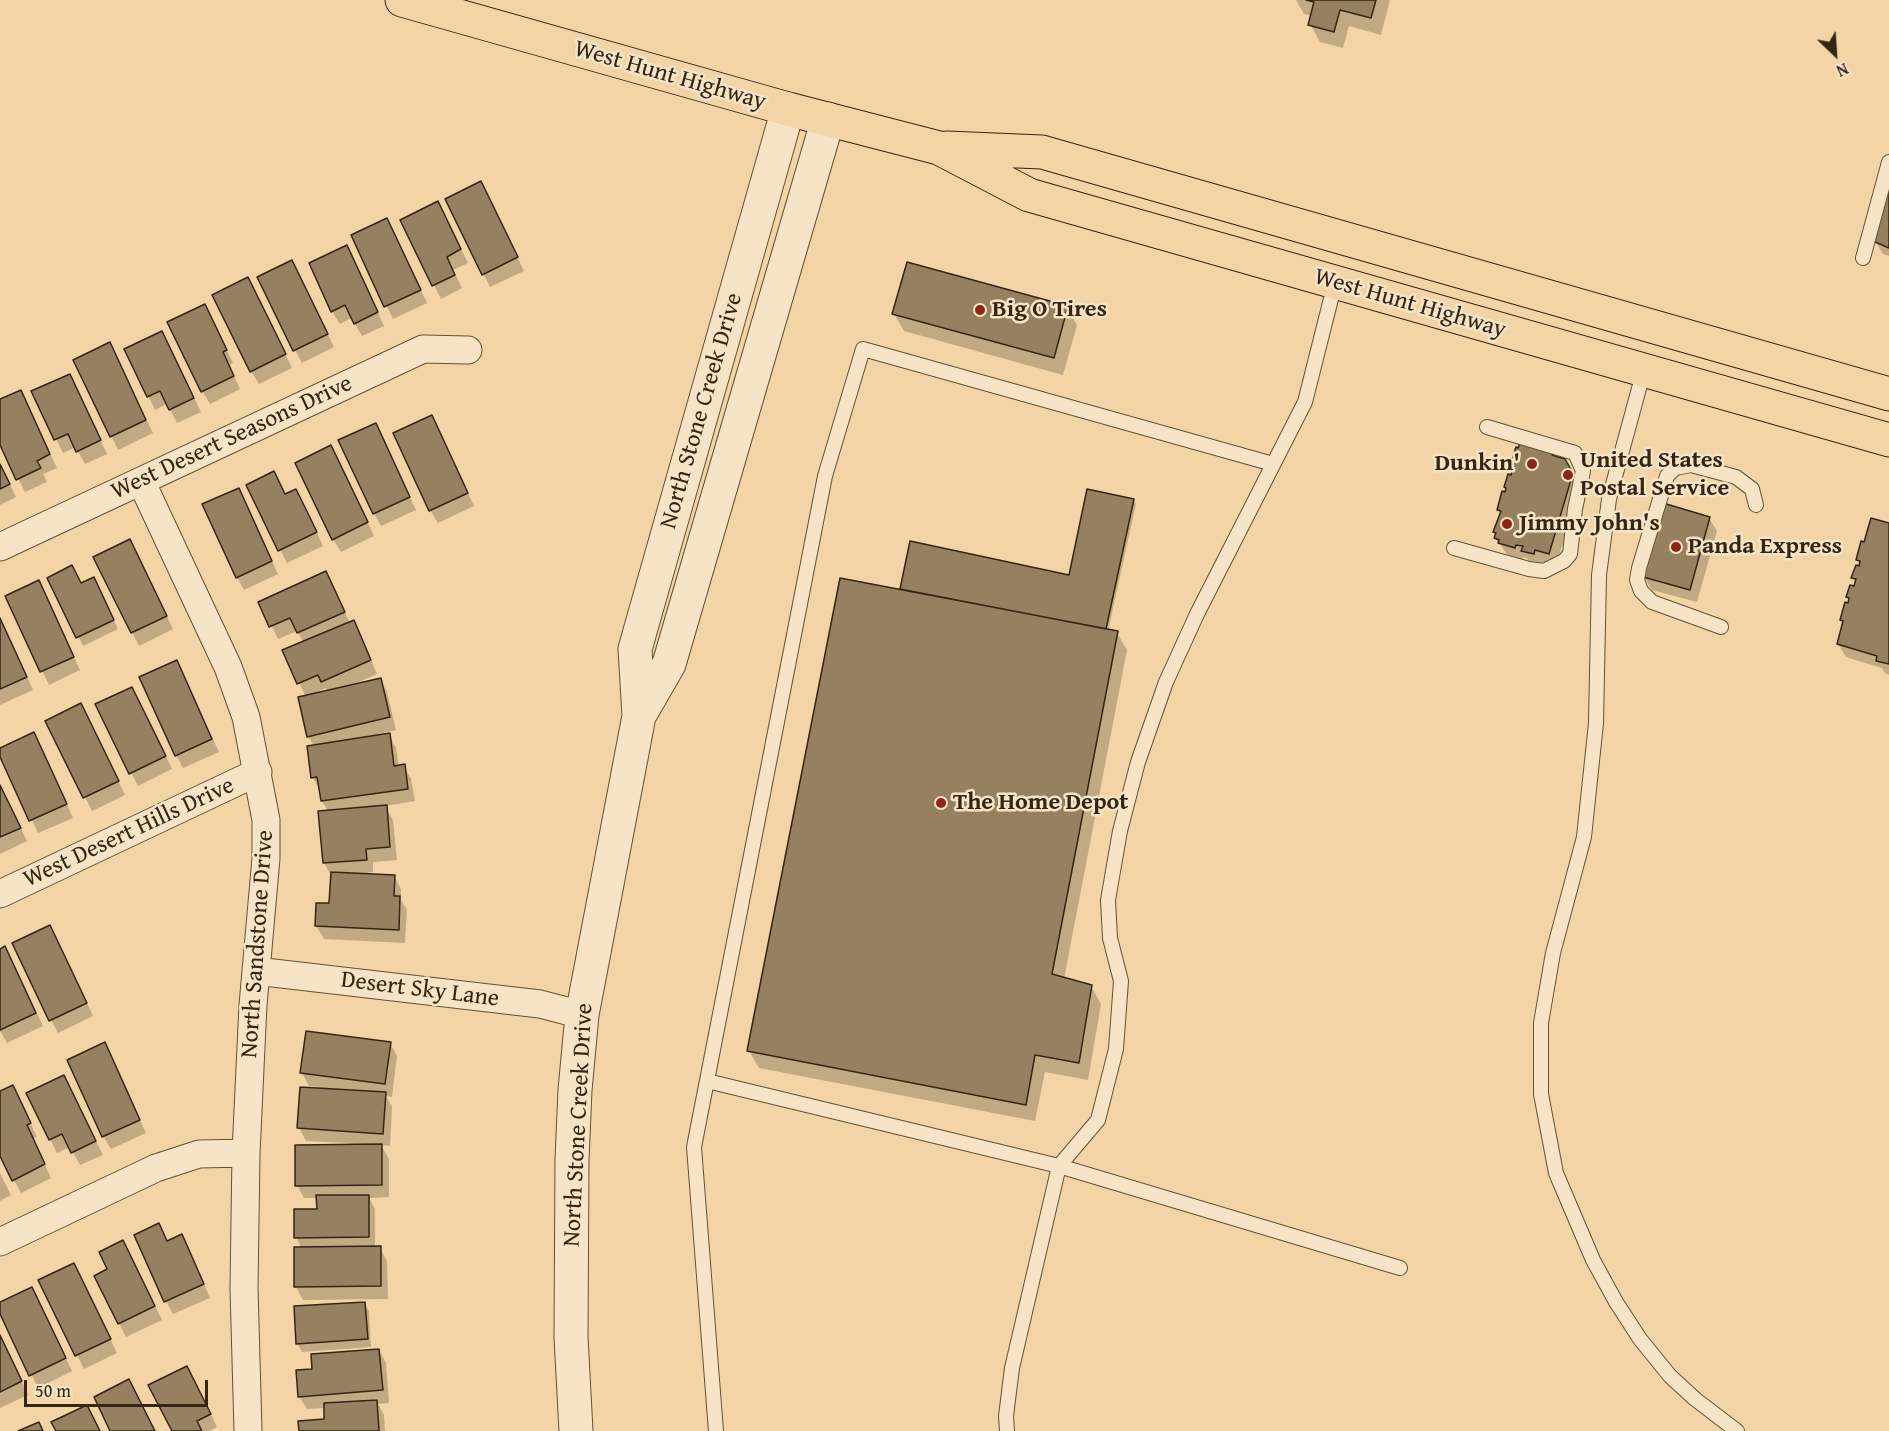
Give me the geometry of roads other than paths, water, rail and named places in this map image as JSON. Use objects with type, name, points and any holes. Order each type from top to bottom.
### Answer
[{"type":"main road","name":"West Hunt Highway","points":[[402,0],[788,109],[939,148],[1042,152],[1889,394]]},
{"type":"main road","name":"West Hunt Highway","points":[[939,148],[1029,195],[1889,440]]},
{"type":"main road","points":[[1335,283],[1345,240]]},
{"type":"street","name":"North Stone Creek Drive","points":[[576,1431],[571,1337],[572,1160],[582,1014],[639,716],[635,649],[788,109]]},
{"type":"street","name":"North Stone Creek Drive","points":[[639,716],[669,664],[828,119]]},
{"type":"street","name":"West Desert Seasons Drive","points":[[0,547],[423,349],[468,350]]},
{"type":"street","name":"North Sandstone Drive","points":[[141,481],[228,667],[246,717],[266,820],[266,858],[256,971],[246,1153],[244,1288],[248,1431]]},
{"type":"street","name":"West Desert Hills Drive","points":[[0,894],[258,772]]},
{"type":"street","name":"Desert Sky Lane","points":[[256,971],[540,1004],[582,1014]]},
{"type":"street","points":[[0,1242],[156,1168],[199,1154],[246,1153]]},
{"type":"lane","points":[[1863,258],[1889,162]]},
{"type":"lane","points":[[1007,1431],[1006,1416],[1012,1368],[1059,1166],[1098,1120],[1116,1049],[1121,981],[1110,938],[1108,900],[1120,831],[1138,762],[1166,681],[1197,614],[1305,402],[1335,283]]},
{"type":"lane","points":[[716,1431],[694,1147],[825,476],[863,349],[1273,464]]},
{"type":"lane","points":[[1644,370],[1609,499],[1599,575],[1596,723],[1584,837],[1551,963],[1541,1023],[1541,1094],[1556,1173],[1593,1260],[1616,1302],[1640,1339],[1670,1376],[1737,1431]]},
{"type":"lane","points":[[1454,548],[1544,571],[1564,561],[1570,554],[1575,508],[1583,471],[1575,453],[1486,427]]},
{"type":"lane","points":[[1721,627],[1652,602],[1641,591],[1637,580],[1639,568],[1667,476],[1675,468],[1691,465],[1736,477],[1752,489],[1756,505]]},
{"type":"lane","points":[[707,1081],[1059,1166],[1400,1268]]},
{"type":"place","name":"Big O Tires","points":[[980,310]]},
{"type":"place","name":"Dunkin'","points":[[1532,464]]},
{"type":"place","name":"United States Postal Service","points":[[1568,475]]},
{"type":"place","name":"Jimmy John's","points":[[1507,524]]},
{"type":"place","name":"Panda Express","points":[[1676,547]]},
{"type":"place","name":"The Home Depot","points":[[941,803]]}]
